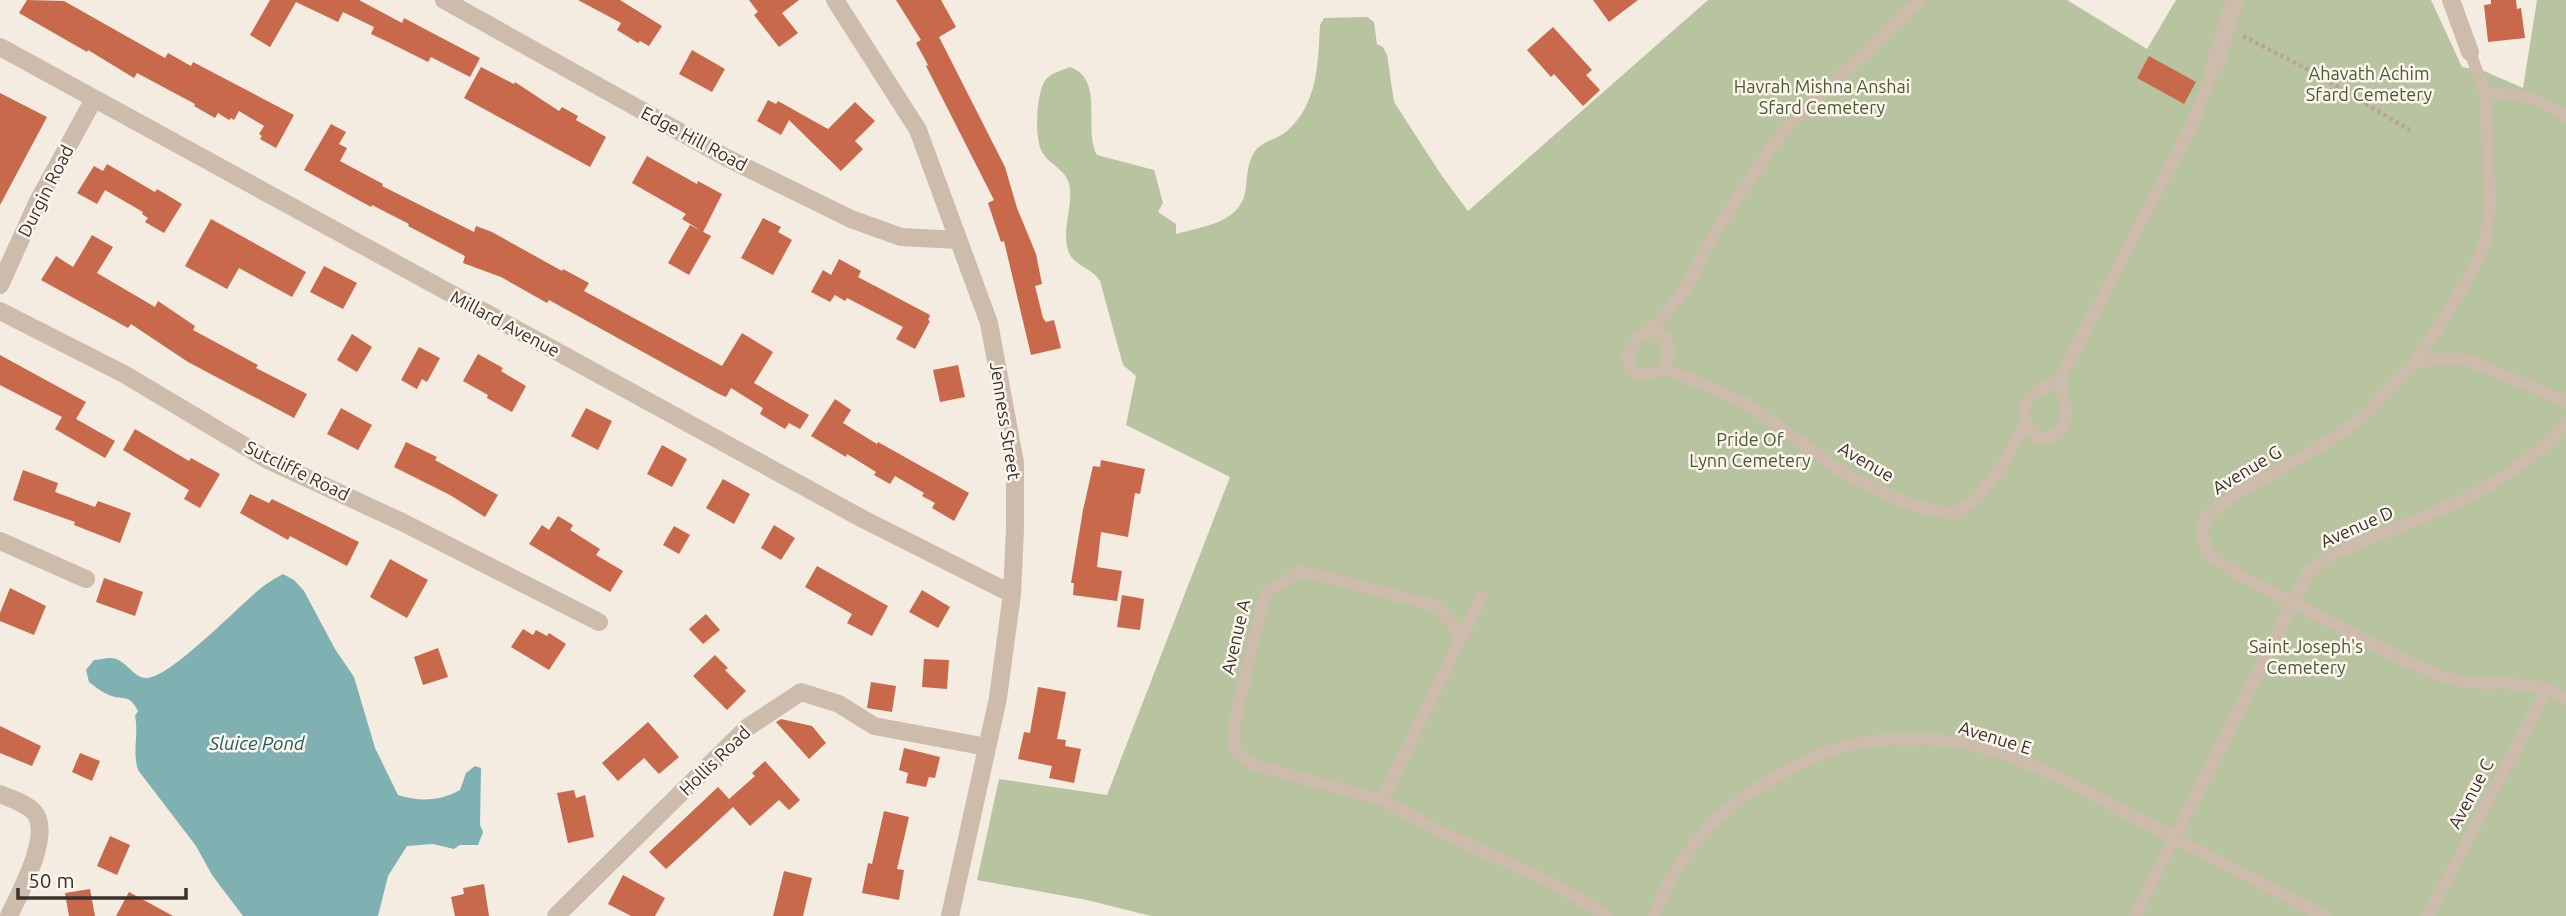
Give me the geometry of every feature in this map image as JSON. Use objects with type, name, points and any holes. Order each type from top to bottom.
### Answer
[{"type":"street","name":"Edge Hill Road","points":[[444,0],[725,157],[850,219],[901,237],[958,240]]},
{"type":"street","name":"Jenness Street","points":[[835,0],[918,130],[989,323],[1015,463],[1012,594],[998,698],[950,916]]},
{"type":"street","points":[[2214,67],[2235,0]]},
{"type":"street","points":[[2451,0],[2470,52]]},
{"type":"street","name":"Millard Avenue","points":[[0,47],[863,519],[1012,594]]},
{"type":"street","name":"Durgin Road","points":[[0,285],[38,201],[94,99]]},
{"type":"street","name":"Sutcliffe Road","points":[[0,311],[124,374],[268,460],[402,522],[599,622]]},
{"type":"street","points":[[0,541],[86,579]]},
{"type":"street","name":"Hollis Road","points":[[556,916],[748,727],[801,692],[839,704],[874,726],[987,747]]},
{"type":"street","points":[[0,794],[32,810],[40,825],[40,842],[16,911]]},
{"type":"lane","name":"Avenue","points":[[1920,0],[1790,124],[1767,153],[1714,234],[1685,290],[1659,321],[1637,339],[1628,358],[1632,372],[1648,375],[1665,369],[1744,402],[1842,472],[1907,504],[1952,514],[1975,501],[2004,463],[2025,422],[2024,408],[2033,394],[2059,380],[2191,127],[2214,67]]},
{"type":"lane","name":"Avenue G","points":[[2470,52],[2485,93],[2490,206],[2485,243],[2472,271],[2444,319],[2414,362],[2366,414],[2333,439],[2238,493],[2206,516],[2202,533],[2207,552],[2237,574],[2402,659],[2440,676],[2462,682],[2547,688],[2566,699]]},
{"type":"lane","points":[[2485,93],[2516,94],[2535,99],[2566,118]]},
{"type":"lane","points":[[1649,329],[1665,337],[1670,352],[1665,369]]},
{"type":"lane","points":[[2414,362],[2464,359],[2566,401]]},
{"type":"lane","points":[[2025,422],[2031,432],[2041,439],[2059,432],[2066,419],[2068,405],[2059,380]]},
{"type":"lane","name":"Avenue D","points":[[2135,916],[2308,574],[2325,558],[2476,494],[2525,463],[2566,422]]},
{"type":"lane","name":"Avenue A","points":[[1461,635],[1436,606],[1302,571],[1265,593],[1235,720],[1234,751],[1254,765],[1382,800],[1441,832],[1552,883],[1607,916]]},
{"type":"lane","points":[[1382,800],[1482,596]]},
{"type":"lane","name":"Avenue C","points":[[2428,916],[2547,688]]},
{"type":"lane","name":"Avenue E","points":[[1654,916],[1675,870],[1689,849],[1711,822],[1736,801],[1795,766],[1832,750],[1862,743],[1900,740],[1966,744],[2004,755],[2062,780],[2324,916]]},
{"type":"path","points":[[2226,29],[2268,47],[2410,130]]},
{"type":"green space","points":[[1708,0],[2067,0],[2147,49],[2176,0],[2431,0],[2462,67],[2484,71],[2523,88],[2537,0],[2566,0],[2566,916],[1151,916],[1087,900],[977,880],[999,779],[1107,795],[1230,477],[1126,425],[1136,376],[1123,365],[1100,281],[1069,253],[1066,229],[1069,183],[1063,173],[1045,157],[1039,145],[1038,104],[1046,79],[1070,67],[1081,73],[1090,93],[1093,144],[1097,155],[1154,170],[1163,203],[1158,212],[1176,224],[1176,234],[1220,221],[1238,208],[1243,199],[1249,164],[1255,151],[1287,131],[1311,96],[1320,25],[1324,18],[1367,17],[1374,22],[1377,44],[1383,47],[1387,55],[1394,102],[1468,211]]},
{"type":"water","name":"Sluice Pond","points":[[283,574],[294,580],[304,591],[335,649],[354,677],[375,748],[398,795],[414,799],[445,796],[460,790],[466,773],[475,766],[481,768],[480,825],[483,832],[478,845],[460,845],[454,849],[433,844],[407,846],[388,876],[378,916],[243,916],[212,875],[196,846],[138,770],[135,716],[138,711],[135,705],[129,700],[106,694],[89,682],[86,670],[94,660],[108,658],[120,661],[142,677],[158,675],[188,654],[261,588]]},
{"type":"building","points":[[27,0],[64,1],[165,58],[168,53],[191,66],[193,62],[294,115],[276,148],[260,139],[262,136],[259,134],[264,126],[239,111],[234,120],[218,113],[215,118],[194,106],[195,104],[137,73],[134,78],[19,13]]},
{"type":"building","points":[[270,0],[359,0],[402,23],[404,18],[480,58],[470,77],[431,57],[428,62],[371,34],[374,27],[343,12],[338,22],[296,2],[270,47],[250,35]]},
{"type":"building","points":[[578,0],[620,0],[662,26],[649,46],[640,41],[638,43],[617,30],[621,23]]},
{"type":"building","points":[[749,0],[799,0],[782,13],[798,33],[779,47],[754,15],[758,12]]},
{"type":"building","points":[[896,0],[941,0],[956,27],[939,37],[1005,167],[1017,208],[1036,254],[1042,284],[1035,286],[1043,318],[1046,322],[1054,320],[1061,348],[1031,355],[1004,241],[1001,242],[988,203],[994,200],[926,66],[928,65],[916,43],[921,40]]},
{"type":"building","points":[[1593,0],[1638,0],[1609,22]]},
{"type":"building","points":[[2491,0],[2516,0],[2517,9],[2521,8],[2525,38],[2488,42],[2484,5],[2491,4]]},
{"type":"building","points":[[1553,27],[1592,70],[1586,75],[1600,90],[1583,106],[1554,74],[1551,77],[1527,50]]},
{"type":"building","points":[[692,50],[725,69],[712,92],[679,74]]},
{"type":"building","points":[[2149,56],[2196,82],[2184,104],[2137,78]]},
{"type":"building","points":[[481,67],[514,84],[515,82],[559,111],[562,107],[578,116],[576,120],[606,137],[590,167],[464,98]]},
{"type":"building","points":[[0,93],[47,117],[0,205]]},
{"type":"building","points":[[768,100],[776,104],[778,101],[828,129],[855,102],[875,121],[855,141],[863,149],[841,171],[789,120],[781,135],[757,121]]},
{"type":"building","points":[[331,124],[346,132],[339,144],[347,148],[340,161],[383,184],[382,186],[474,232],[476,226],[492,232],[562,271],[563,269],[589,283],[584,291],[722,366],[742,333],[773,352],[754,383],[809,415],[800,429],[789,423],[785,429],[760,414],[763,408],[731,388],[726,397],[719,394],[549,300],[547,303],[501,277],[463,263],[465,256],[304,170]]},
{"type":"building","points":[[647,156],[697,184],[698,181],[722,194],[703,232],[682,219],[686,214],[632,183]]},
{"type":"building","points":[[107,164],[155,192],[157,189],[182,204],[164,233],[145,222],[148,218],[143,212],[105,190],[97,204],[77,193],[94,166],[103,171]]},
{"type":"building","points":[[763,218],[781,227],[778,232],[792,240],[773,275],[741,258]]},
{"type":"building","points":[[211,219],[306,272],[292,297],[239,268],[227,289],[185,266]]},
{"type":"building","points":[[690,225],[711,236],[689,275],[668,263]]},
{"type":"building","points":[[92,235],[113,247],[97,273],[155,307],[158,301],[195,326],[193,330],[258,365],[256,368],[307,394],[294,418],[188,362],[131,324],[128,328],[41,280],[56,256],[73,267]]},
{"type":"building","points":[[839,259],[861,271],[858,277],[930,315],[930,321],[915,349],[896,339],[903,327],[847,298],[845,301],[835,295],[830,302],[811,292],[823,270],[831,275]]},
{"type":"building","points":[[324,266],[357,283],[343,309],[310,292]]},
{"type":"building","points":[[352,334],[372,347],[357,372],[337,360]]},
{"type":"building","points":[[419,347],[440,358],[427,382],[422,379],[417,389],[401,380]]},
{"type":"building","points":[[478,354],[503,368],[501,371],[526,386],[512,412],[463,381]]},
{"type":"building","points":[[0,355],[86,402],[76,419],[115,441],[105,458],[55,429],[62,417],[0,385]]},
{"type":"building","points":[[958,365],[965,397],[940,402],[933,370]]},
{"type":"building","points":[[835,399],[851,410],[843,423],[969,493],[954,521],[932,508],[935,503],[922,496],[924,493],[895,476],[890,484],[847,454],[846,457],[811,436]]},
{"type":"building","points":[[341,408],[372,425],[358,450],[327,434]]},
{"type":"building","points":[[586,408],[612,421],[598,450],[571,436]]},
{"type":"building","points":[[135,429],[189,461],[191,458],[220,474],[200,508],[184,499],[189,490],[123,450]]},
{"type":"building","points":[[406,442],[437,457],[435,460],[498,495],[485,517],[450,495],[394,467]]},
{"type":"building","points":[[662,445],[687,459],[672,487],[647,474]]},
{"type":"building","points":[[1101,460],[1145,469],[1140,494],[1135,493],[1128,537],[1101,532],[1097,567],[1122,571],[1117,601],[1073,595],[1074,583],[1071,583],[1093,466],[1100,467]]},
{"type":"building","points":[[23,470],[58,483],[55,492],[95,507],[98,501],[131,513],[120,543],[74,525],[75,522],[13,500]]},
{"type":"building","points":[[723,479],[750,494],[734,524],[706,508]]},
{"type":"building","points":[[250,494],[269,503],[272,499],[359,542],[347,566],[290,536],[288,540],[240,513]]},
{"type":"building","points":[[558,516],[573,525],[570,530],[600,549],[596,555],[623,571],[610,592],[529,544],[542,525],[549,530]]},
{"type":"building","points":[[774,525],[795,538],[781,560],[761,548]]},
{"type":"building","points":[[674,526],[690,535],[679,554],[663,545]]},
{"type":"building","points":[[390,559],[428,580],[407,618],[370,597]]},
{"type":"building","points":[[817,566],[888,606],[872,636],[847,623],[852,614],[805,587]]},
{"type":"building","points":[[104,578],[143,592],[135,616],[96,602]]},
{"type":"building","points":[[10,588],[46,606],[34,635],[0,621],[0,613]]},
{"type":"building","points":[[922,590],[950,607],[938,628],[909,612]]},
{"type":"building","points":[[1122,595],[1144,599],[1140,630],[1117,627]]},
{"type":"building","points":[[706,614],[720,630],[703,644],[689,629]]},
{"type":"building","points":[[523,629],[533,635],[536,630],[547,636],[549,633],[566,644],[549,670],[511,647]]},
{"type":"building","points":[[438,648],[448,677],[423,685],[414,657]]},
{"type":"building","points":[[715,655],[728,668],[725,670],[746,691],[727,710],[693,676]]},
{"type":"building","points":[[924,659],[949,660],[947,689],[922,687]]},
{"type":"building","points":[[871,682],[896,686],[892,712],[867,708]]},
{"type":"building","points":[[1038,687],[1066,692],[1057,739],[1066,740],[1065,746],[1081,749],[1074,783],[1049,778],[1052,766],[1018,759],[1024,732],[1030,733]]},
{"type":"building","points":[[781,719],[812,726],[826,743],[809,759],[776,722]]},
{"type":"building","points":[[648,722],[679,757],[659,774],[644,758],[618,781],[602,763]]},
{"type":"building","points":[[0,726],[41,746],[32,766],[0,753]]},
{"type":"building","points":[[904,748],[940,757],[935,778],[929,777],[926,787],[906,783],[908,773],[899,770]]},
{"type":"building","points":[[80,753],[100,761],[92,781],[72,772]]},
{"type":"building","points":[[765,761],[800,800],[789,810],[779,800],[750,826],[733,807],[666,869],[649,852],[718,787],[729,799],[755,776],[752,773]]},
{"type":"building","points":[[574,790],[576,798],[585,795],[594,837],[568,843],[557,793]]},
{"type":"building","points":[[884,811],[909,817],[897,869],[904,870],[899,900],[862,893],[868,863],[872,864]]},
{"type":"building","points":[[110,836],[130,845],[117,875],[97,866]]},
{"type":"building","points":[[784,871],[812,878],[803,916],[773,916]]},
{"type":"building","points":[[623,875],[665,898],[655,916],[631,916],[608,904]]},
{"type":"building","points":[[484,884],[489,916],[455,916],[451,897],[464,894],[463,888]]},
{"type":"building","points":[[90,889],[95,916],[69,916],[65,893]]},
{"type":"building","points":[[129,892],[173,916],[116,916]]},
{"type":"park label","name":"Ahavath Achim Sfard Cemetery","points":[[2369,84]]},
{"type":"park label","name":"Havrah Mishna Anshai Sfard Cemetery","points":[[1822,98]]},
{"type":"park label","name":"Pride Of Lynn Cemetery","points":[[1750,450]]},
{"type":"park label","name":"Saint Joseph's Cemetery","points":[[2306,657]]}]
